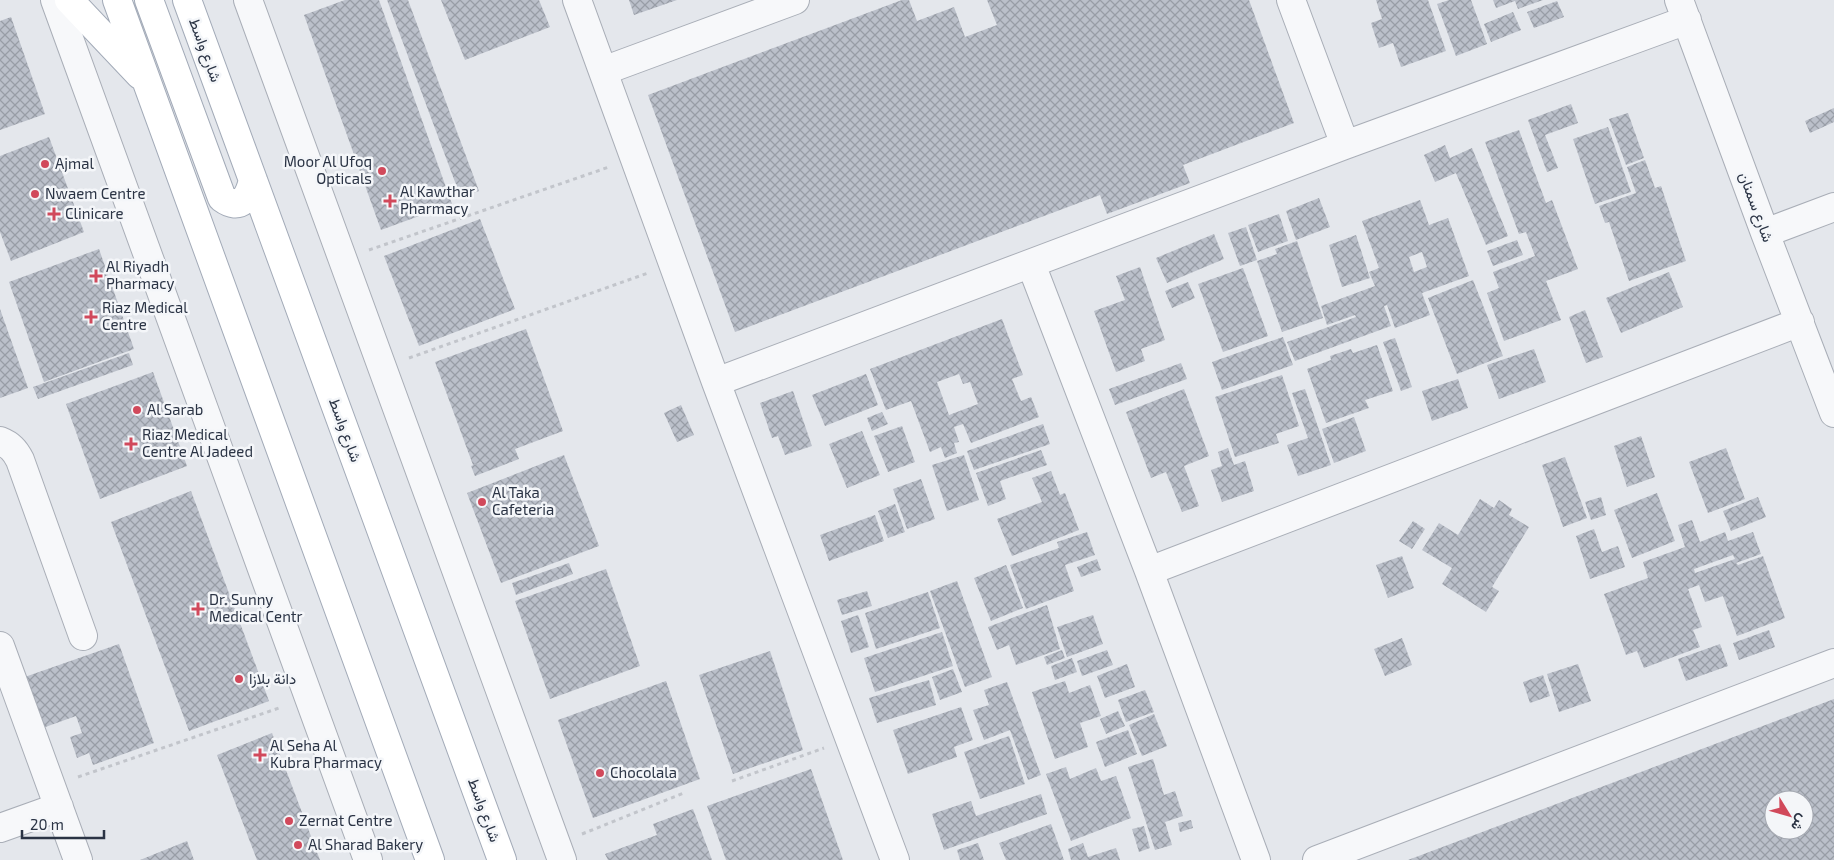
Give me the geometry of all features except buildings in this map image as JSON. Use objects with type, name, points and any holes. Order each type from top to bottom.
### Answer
[{"type":"main road","points":[[69,0],[147,82]]},
{"type":"main road","points":[[117,0],[430,860]]},
{"type":"main road","points":[[149,0],[222,198],[235,204],[242,202],[247,197],[253,180]]},
{"type":"main road","name":"شارع واسط","points":[[187,0],[502,860]]},
{"type":"street","points":[[55,0],[368,860]]},
{"type":"street","points":[[248,0],[559,852]]},
{"type":"street","points":[[577,0],[716,382],[895,860]]},
{"type":"street","points":[[603,71],[795,0]]},
{"type":"street","points":[[1291,0],[1345,145]]},
{"type":"street","points":[[716,382],[1345,145],[1683,10]]},
{"type":"street","name":"شارع سمنان","points":[[1683,10],[1834,413]]},
{"type":"street","points":[[1765,233],[1834,207]]},
{"type":"street","points":[[1031,264],[1149,571],[1256,860]]},
{"type":"street","points":[[1149,571],[1800,322]]},
{"type":"street","points":[[0,441],[8,444],[16,452],[20,460],[84,636]]},
{"type":"street","points":[[0,646],[78,860]]},
{"type":"street","points":[[1317,860],[1834,663]]},
{"type":"street","points":[[0,828],[55,796]]},
{"type":"path","points":[[343,260],[634,158]]},
{"type":"path","points":[[382,368],[673,264]]},
{"type":"path","points":[[55,796],[310,698]]},
{"type":"path","points":[[732,781],[850,739]]},
{"type":"path","points":[[559,852],[684,793]]},
{"type":"place","name":"Ajmal","points":[[45,164]]},
{"type":"place","name":"Moor Al Ufoq Opticals","points":[[382,171]]},
{"type":"place","name":"Nwaem Centre","points":[[35,194]]},
{"type":"place","name":"Al Kawthar Pharmacy","points":[[390,201]]},
{"type":"place","name":"Clinicare","points":[[54,214]]},
{"type":"place","name":"Al Riyadh Pharmacy","points":[[96,276]]},
{"type":"place","name":"Riaz Medical Centre","points":[[91,317]]},
{"type":"place","name":"Al Sarab","points":[[137,410]]},
{"type":"place","name":"Riaz Medical Centre Al Jadeed","points":[[131,444]]},
{"type":"place","name":"Al Taka Cafeteria","points":[[482,502]]},
{"type":"place","name":"Dr. Sunny Medical Centr","points":[[198,609]]},
{"type":"place","name":"دانة بلازا","points":[[239,679]]},
{"type":"place","name":"Al Seha Al Kubra Pharmacy","points":[[260,755]]},
{"type":"place","name":"Chocolala","points":[[600,773]]},
{"type":"place","name":"Zernat Centre","points":[[289,821]]},
{"type":"place","name":"Al Sharad Bakery","points":[[298,845]]}]
